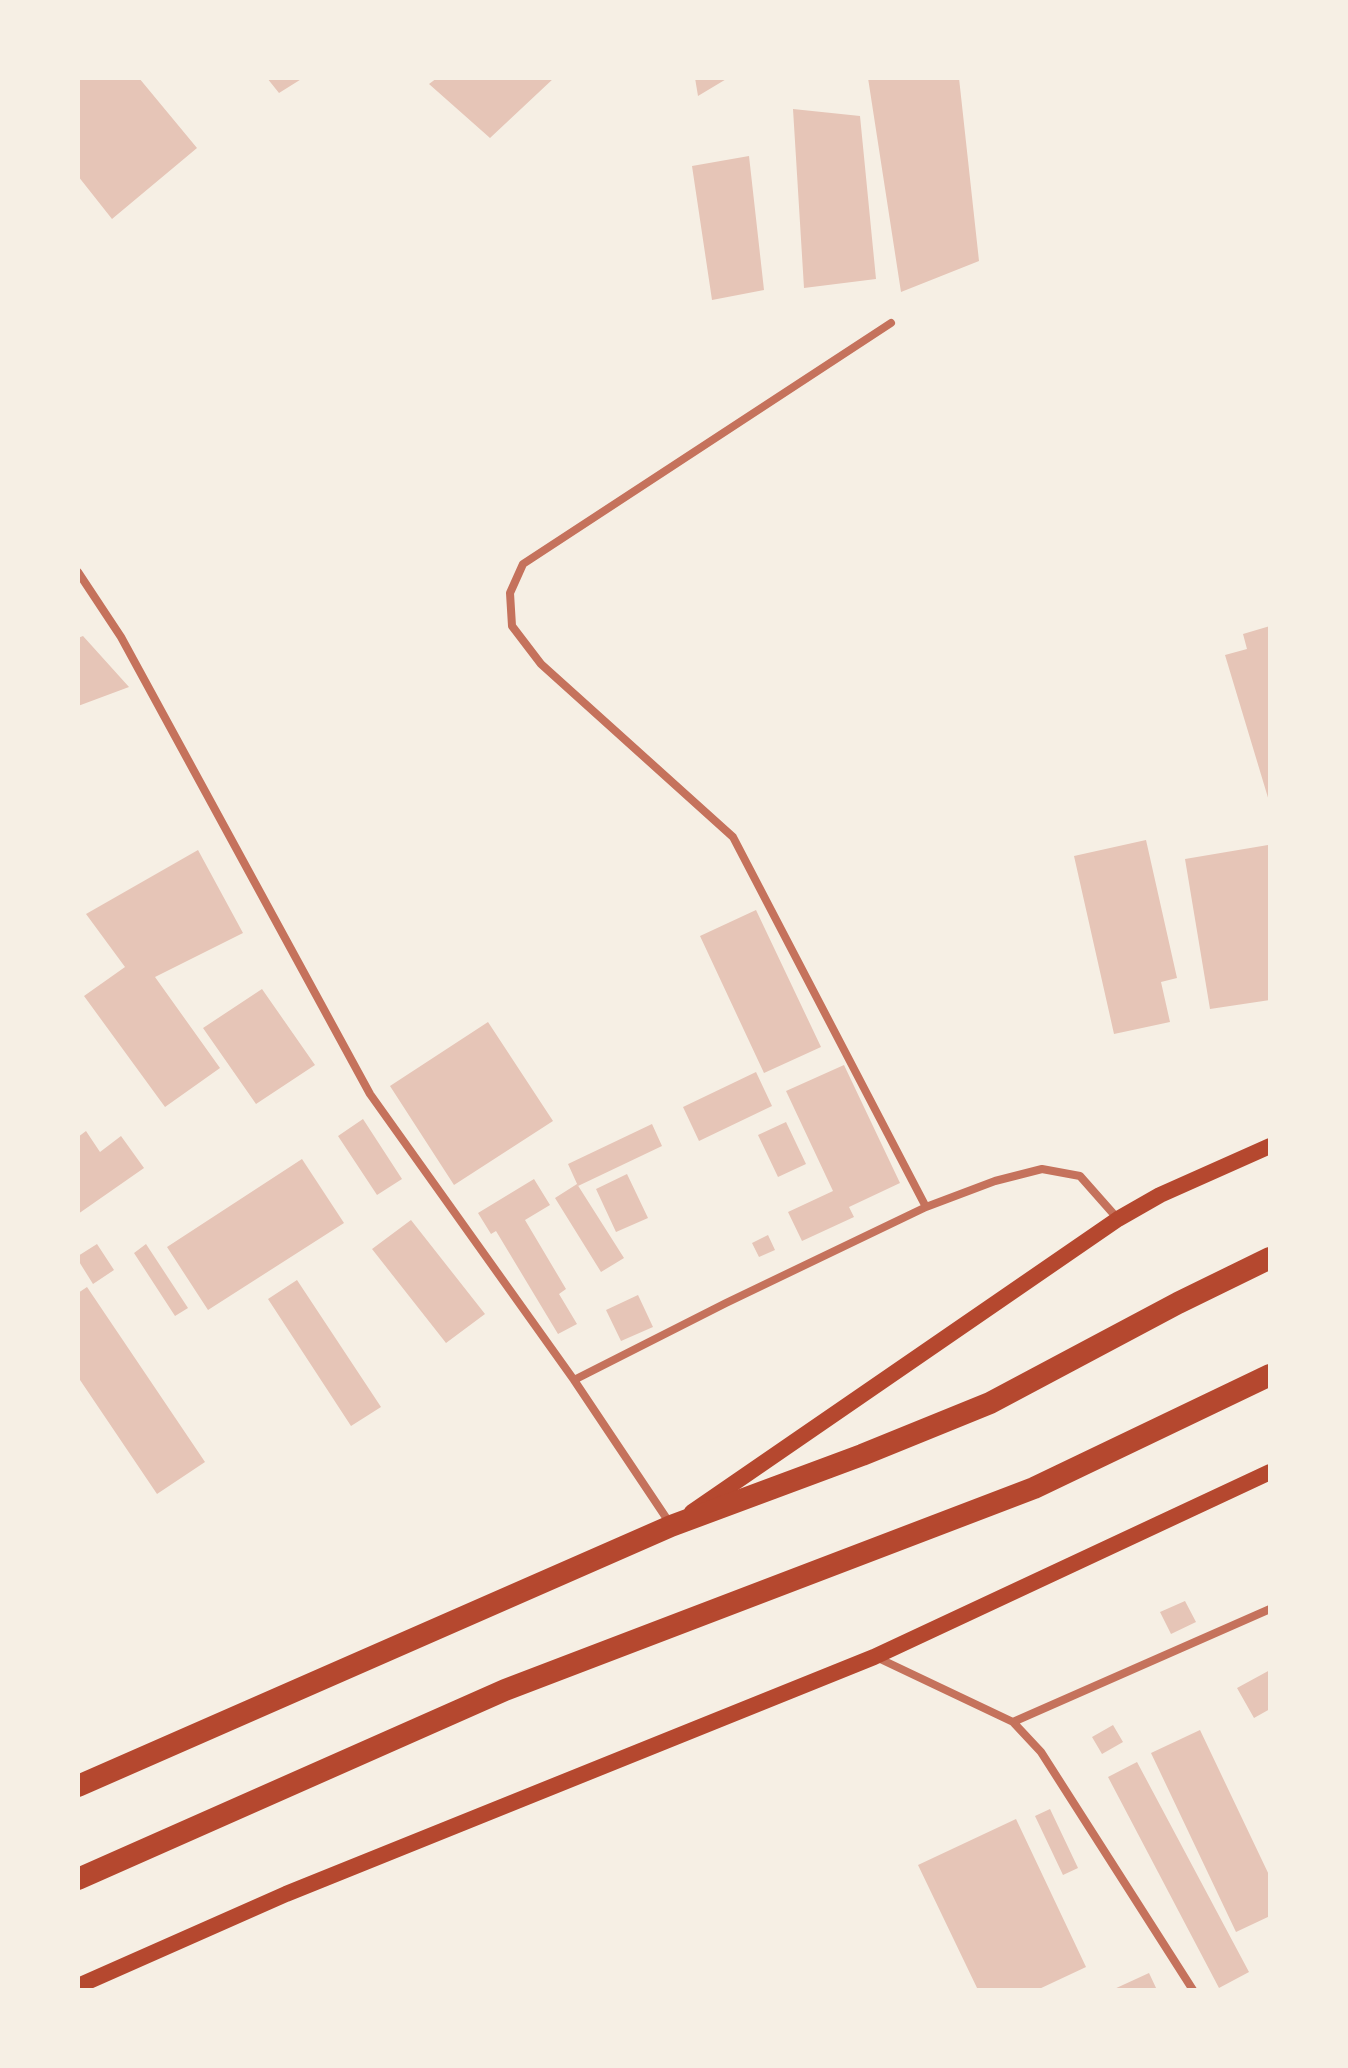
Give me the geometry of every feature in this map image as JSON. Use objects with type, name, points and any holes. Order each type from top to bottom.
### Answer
[{"type":"highway","points":[[78,1786],[671,1526],[862,1455],[990,1403],[1270,1258]]},
{"type":"highway","points":[[78,1879],[505,1690],[1034,1488],[1270,1375]]},
{"type":"main road","points":[[671,1526],[1118,1219],[1160,1195],[1270,1146]]},
{"type":"main road","points":[[78,1986],[286,1894],[874,1657],[1270,1472]]},
{"type":"street","points":[[891,323],[523,564],[510,593],[512,626],[541,664],[733,837],[926,1207]]},
{"type":"street","points":[[78,572],[121,637],[370,1094],[574,1380],[671,1526]]},
{"type":"street","points":[[574,1380],[926,1207],[995,1181],[1042,1169],[1080,1176],[1118,1219]]},
{"type":"street","points":[[1013,1722],[1270,1609]]},
{"type":"street","points":[[874,1657],[1013,1722],[1041,1752],[1193,1990]]},
{"type":"building","points":[[78,78],[139,78],[197,148],[112,219],[78,176]]},
{"type":"building","points":[[267,78],[303,78],[279,93]]},
{"type":"building","points":[[437,78],[554,78],[490,138],[429,84]]},
{"type":"building","points":[[695,78],[728,78],[698,96]]},
{"type":"building","points":[[868,78],[959,78],[979,261],[901,292]]},
{"type":"building","points":[[793,109],[860,116],[876,279],[804,288]]},
{"type":"building","points":[[749,156],[764,290],[712,300],[692,166]]},
{"type":"building","points":[[1270,626],[1269,801],[1225,655],[1247,649],[1243,634]]},
{"type":"building","points":[[83,636],[129,687],[78,706],[78,638]]},
{"type":"building","points":[[1146,840],[1177,978],[1161,982],[1170,1022],[1114,1034],[1074,856]]},
{"type":"building","points":[[1268,845],[1270,1000],[1210,1009],[1185,859]]},
{"type":"building","points":[[198,850],[243,933],[155,977],[220,1068],[165,1107],[84,996],[125,967],[86,914]]},
{"type":"building","points":[[756,910],[821,1047],[764,1073],[700,936]]},
{"type":"building","points":[[262,989],[315,1065],[256,1104],[203,1028]]},
{"type":"building","points":[[488,1022],[553,1121],[454,1185],[390,1086]]},
{"type":"building","points":[[844,1065],[900,1183],[849,1207],[854,1217],[802,1241],[788,1212],[833,1191],[786,1091]]},
{"type":"building","points":[[756,1072],[772,1106],[699,1141],[683,1107]]},
{"type":"building","points":[[363,1119],[402,1179],[377,1195],[338,1136]]},
{"type":"building","points":[[786,1122],[806,1164],[778,1177],[758,1135]]},
{"type":"building","points":[[652,1124],[662,1146],[578,1186],[568,1164]]},
{"type":"building","points":[[86,1131],[100,1152],[121,1136],[144,1168],[78,1214],[78,1137]]},
{"type":"building","points":[[302,1159],[344,1223],[208,1310],[167,1247]]},
{"type":"building","points":[[627,1174],[648,1218],[616,1232],[596,1189]]},
{"type":"building","points":[[534,1179],[550,1205],[525,1220],[566,1289],[559,1294],[577,1324],[558,1334],[496,1231],[491,1234],[478,1213]]},
{"type":"building","points":[[577,1184],[624,1258],[601,1272],[555,1198]]},
{"type":"building","points":[[411,1220],[485,1314],[446,1343],[372,1249]]},
{"type":"building","points":[[768,1235],[775,1250],[759,1257],[752,1243]]},
{"type":"building","points":[[97,1244],[114,1270],[93,1284],[78,1256]]},
{"type":"building","points":[[146,1244],[188,1308],[175,1316],[134,1253]]},
{"type":"building","points":[[297,1280],[381,1407],[351,1426],[268,1299]]},
{"type":"building","points":[[87,1287],[205,1462],[157,1494],[78,1377],[78,1293]]},
{"type":"building","points":[[638,1295],[653,1327],[621,1341],[606,1310]]},
{"type":"building","points":[[1185,1601],[1196,1622],[1171,1634],[1160,1612]]},
{"type":"building","points":[[1270,1670],[1270,1709],[1254,1718],[1237,1688]]},
{"type":"building","points":[[1113,1725],[1123,1742],[1102,1754],[1092,1737]]},
{"type":"building","points":[[1200,1730],[1270,1877],[1270,1916],[1236,1932],[1151,1753]]},
{"type":"building","points":[[1137,1762],[1249,1972],[1219,1988],[1108,1777]]},
{"type":"building","points":[[1050,1809],[1078,1868],[1063,1875],[1035,1816]]},
{"type":"building","points":[[1016,1819],[1086,1967],[1037,1990],[978,1990],[918,1865]]},
{"type":"building","points":[[1149,1973],[1157,1990],[1112,1990]]}]
